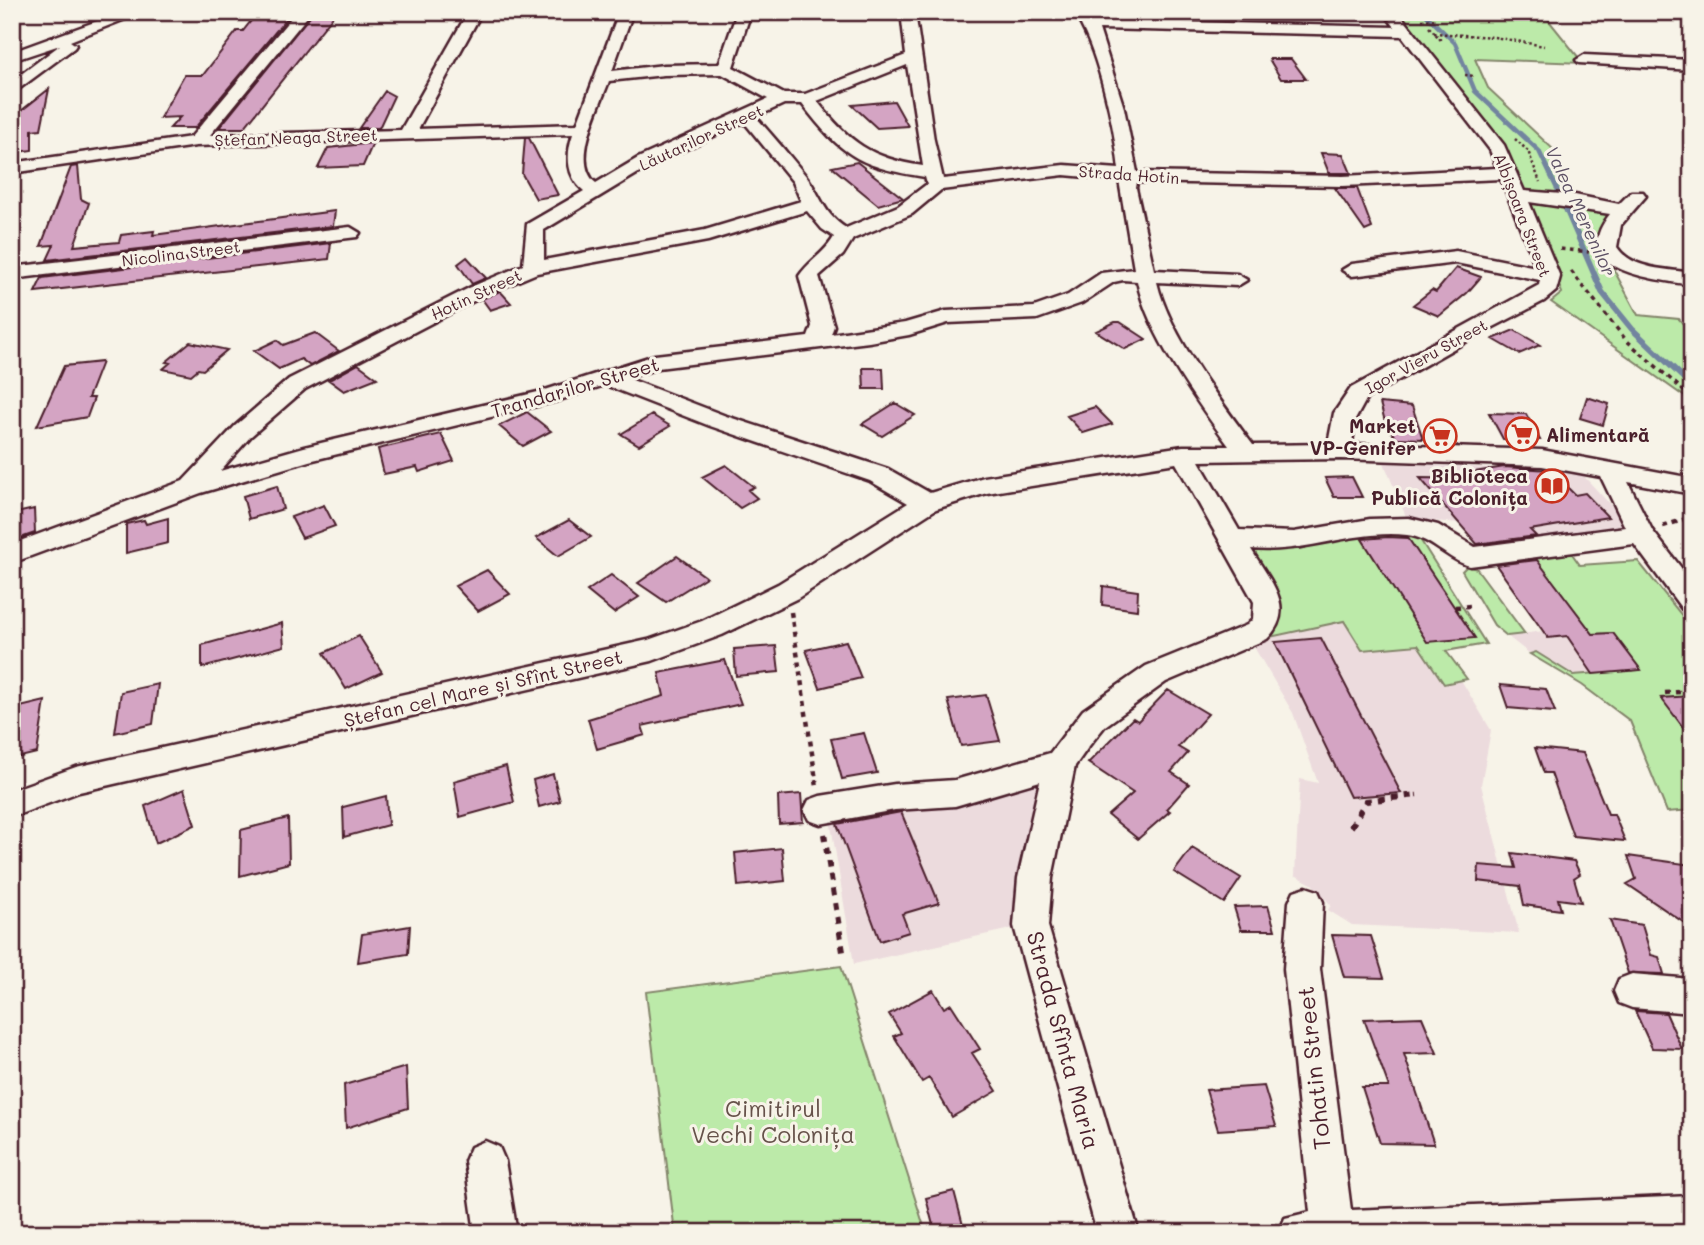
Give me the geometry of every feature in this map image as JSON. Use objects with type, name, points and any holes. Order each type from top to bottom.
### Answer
[{"type":"street","points":[[12,57],[136,12]]},
{"type":"street","points":[[196,141],[304,12]]},
{"type":"street","points":[[407,134],[475,12]]},
{"type":"street","points":[[594,190],[583,181],[575,152],[626,12]]},
{"type":"street","points":[[724,69],[744,12]]},
{"type":"street","points":[[817,342],[823,326],[809,276],[815,267],[836,251],[845,235],[905,210],[933,179],[908,12]]},
{"type":"street","name":"Albișoara Street","points":[[1390,12],[1498,149],[1519,196],[1550,282]]},
{"type":"street","points":[[1245,451],[1158,315],[1146,276],[1127,188],[1131,177],[1128,153],[1085,18],[1406,32]]},
{"type":"street","points":[[12,89],[88,31]]},
{"type":"street","name":"Lăutarilor Street","points":[[532,268],[536,251],[534,228],[644,162],[781,99],[807,99],[915,57]]},
{"type":"street","points":[[1584,60],[1689,68]]},
{"type":"street","points":[[604,77],[664,70],[724,69],[781,99]]},
{"type":"street","name":"Strada Hotin","points":[[807,99],[827,125],[859,156],[877,164],[933,179],[1064,170],[1105,172],[1131,177],[1332,181],[1509,173]]},
{"type":"street","points":[[747,116],[802,181],[811,204],[829,225],[845,235]]},
{"type":"street","name":"Ștefan Neaga Street","points":[[12,168],[196,141],[582,129]]},
{"type":"street","points":[[1519,196],[1631,204],[1606,236],[1607,248],[1614,257],[1633,269],[1692,279]]},
{"type":"street","name":"Hotin Street","points":[[192,487],[243,430],[297,384],[402,328],[532,268],[708,235],[811,204]]},
{"type":"street","name":"Nicolina Street","points":[[12,273],[351,233]]},
{"type":"street","points":[[1352,270],[1456,257],[1506,265],[1550,282]]},
{"type":"street","name":"Trandarilor Street","points":[[12,554],[192,487],[304,455],[609,379],[655,362],[909,329],[946,317],[1037,313],[1075,299],[1108,277],[1123,274],[1237,280]]},
{"type":"street","name":"Igor Vieru Street","points":[[1342,451],[1340,422],[1359,393],[1468,331],[1536,297],[1550,282]]},
{"type":"street","points":[[609,379],[718,421],[879,475],[927,503]]},
{"type":"street","name":"Ștefan cel Mare și Sfînt Street","points":[[12,804],[76,780],[652,650],[712,628],[788,591],[927,503],[984,485],[1183,454],[1342,451],[1542,458],[1692,486]]},
{"type":"street","name":"Strada Sfînta Maria","points":[[1118,1233],[1031,926],[1035,878],[1060,763],[1094,718],[1156,674],[1257,632],[1267,621],[1268,602],[1183,454]]},
{"type":"street","points":[[1611,470],[1641,534],[1692,601]]},
{"type":"street","points":[[1233,538],[1276,542],[1391,525],[1429,530],[1448,538],[1470,557],[1641,534]]},
{"type":"street","points":[[820,810],[895,797],[955,793],[1060,763]]},
{"type":"street","name":"Tohatin Street","points":[[1306,902],[1302,969],[1322,1232]]},
{"type":"street","points":[[1632,991],[1692,996]]},
{"type":"street","points":[[485,1161],[496,1233]]},
{"type":"street","points":[[1322,1232],[1692,1217]]},
{"type":"path","points":[[1423,20],[1437,19]]},
{"type":"path","points":[[1435,33],[1544,46]]},
{"type":"path","points":[[1557,249],[1594,253]]},
{"type":"path","points":[[788,591],[844,958]]},
{"type":"path","points":[[1454,607],[1471,606]]},
{"type":"path","points":[[1665,693],[1692,691]]},
{"type":"path","points":[[1351,827],[1366,801],[1417,795]]},
{"type":"shaded area","points":[[1384,463],[1580,472],[1631,527],[1525,543],[1515,539],[1478,545],[1459,523],[1407,519]]},
{"type":"shaded area","points":[[1570,551],[1664,672],[1573,675],[1537,652],[1530,654],[1507,636],[1543,631],[1491,559]]},
{"type":"shaded area","points":[[1344,621],[1362,650],[1418,645],[1444,684],[1461,680],[1491,730],[1481,785],[1519,933],[1352,925],[1328,910],[1331,905],[1312,884],[1295,875],[1300,779],[1318,783],[1293,713],[1251,642]]},
{"type":"shaded area","points":[[1047,773],[1015,928],[854,964],[829,813]]},
{"type":"green space","points":[[1395,12],[1542,12],[1583,63],[1475,59],[1488,88],[1554,150],[1576,204],[1609,210],[1601,232],[1602,248],[1638,315],[1679,319],[1692,334],[1692,402],[1551,302],[1562,293],[1509,157]]},
{"type":"green space","points":[[1416,533],[1486,644],[1446,651],[1467,679],[1444,684],[1418,645],[1362,650],[1344,621],[1270,637],[1279,598],[1251,549],[1299,549],[1359,534]]},
{"type":"green space","points":[[1570,551],[1580,565],[1638,561],[1692,628],[1692,810],[1667,812],[1630,721],[1582,685],[1530,654],[1536,652],[1573,675],[1640,670],[1613,633],[1593,634],[1533,555]]},
{"type":"green space","points":[[1467,566],[1477,569],[1525,634],[1507,636],[1494,625],[1462,571]]},
{"type":"green space","name":"Cimitirul Vechi Colonița","points":[[841,966],[926,1233],[675,1233],[646,992]]},
{"type":"building","points":[[258,12],[292,12],[195,128],[170,128],[180,117],[160,118],[184,75],[203,75],[237,31],[243,31]]},
{"type":"building","points":[[313,12],[336,12],[244,128],[219,128]]},
{"type":"building","points":[[1269,59],[1291,59],[1306,79],[1281,79]]},
{"type":"building","points":[[49,89],[41,129],[32,130],[32,150],[12,153],[12,118]]},
{"type":"building","points":[[385,91],[394,96],[379,128],[359,128]]},
{"type":"building","points":[[894,101],[908,126],[877,128],[852,105]]},
{"type":"building","points":[[525,138],[529,138],[558,195],[536,199],[522,174]]},
{"type":"building","points":[[373,143],[363,166],[318,168],[328,148]]},
{"type":"building","points":[[1321,153],[1343,154],[1351,173],[1329,173]]},
{"type":"building","points":[[857,162],[903,198],[878,205],[832,167]]},
{"type":"building","points":[[78,166],[81,199],[89,203],[74,246],[119,242],[121,235],[154,231],[153,235],[335,211],[333,226],[47,260],[54,245],[41,246],[71,167]]},
{"type":"building","points":[[1335,188],[1357,188],[1372,228],[1365,231]]},
{"type":"building","points":[[331,243],[329,259],[35,292],[42,278]]},
{"type":"building","points":[[467,257],[486,278],[472,284],[458,264]]},
{"type":"building","points":[[1456,268],[1481,277],[1467,293],[1439,316],[1413,305],[1432,290],[1436,292]]},
{"type":"building","points":[[500,291],[511,303],[490,310],[482,299]]},
{"type":"building","points":[[1120,322],[1146,339],[1125,349],[1096,331]]},
{"type":"building","points":[[1514,330],[1540,345],[1519,354],[1493,339]]},
{"type":"building","points":[[315,333],[339,351],[310,366],[301,359],[279,369],[254,351],[277,340],[283,345]]},
{"type":"building","points":[[190,342],[227,350],[203,370],[198,369],[191,375],[163,369],[170,363],[166,362]]},
{"type":"building","points":[[102,362],[88,398],[94,398],[87,417],[37,426],[64,366]]},
{"type":"building","points":[[358,364],[377,378],[344,391],[329,380]]},
{"type":"building","points":[[863,368],[883,368],[884,389],[864,389]]},
{"type":"building","points":[[1587,397],[1609,404],[1603,425],[1580,418]]},
{"type":"building","points":[[895,403],[915,415],[882,436],[862,424]]},
{"type":"building","points":[[1380,403],[1412,406],[1423,439],[1396,438],[1386,425]]},
{"type":"building","points":[[1095,407],[1112,424],[1083,433],[1067,416]]},
{"type":"building","points":[[527,412],[551,431],[523,446],[499,426]]},
{"type":"building","points":[[1489,413],[1526,414],[1540,440],[1503,439]]},
{"type":"building","points":[[652,415],[670,426],[639,445],[621,434]]},
{"type":"building","points":[[441,434],[454,461],[419,472],[417,467],[384,474],[378,449]]},
{"type":"building","points":[[726,465],[754,487],[748,490],[757,498],[740,508],[702,477]]},
{"type":"building","points":[[1504,467],[1550,470],[1575,495],[1585,493],[1608,517],[1530,530],[1536,536],[1477,544],[1420,478],[1482,479],[1475,472]]},
{"type":"building","points":[[1352,477],[1362,497],[1334,497],[1325,478]]},
{"type":"building","points":[[277,486],[283,509],[249,519],[243,496]]},
{"type":"building","points":[[324,505],[335,526],[302,538],[291,517]]},
{"type":"building","points":[[34,509],[35,533],[12,541],[12,514]]},
{"type":"building","points":[[168,518],[168,543],[126,553],[126,524],[144,520],[146,524]]},
{"type":"building","points":[[569,520],[591,537],[558,556],[536,538]]},
{"type":"building","points":[[1408,538],[1475,638],[1427,642],[1362,539]]},
{"type":"building","points":[[677,556],[706,577],[666,602],[638,583]]},
{"type":"building","points":[[1537,560],[1593,634],[1613,633],[1641,670],[1593,674],[1567,636],[1548,638],[1496,565]]},
{"type":"building","points":[[487,570],[510,594],[478,611],[455,586]]},
{"type":"building","points":[[611,575],[639,597],[614,613],[587,591]]},
{"type":"building","points":[[1103,586],[1138,591],[1137,610],[1102,605]]},
{"type":"building","points":[[282,623],[284,646],[202,668],[202,645]]},
{"type":"building","points":[[359,636],[382,672],[346,689],[324,653]]},
{"type":"building","points":[[1321,638],[1401,793],[1350,797],[1275,642]]},
{"type":"building","points":[[846,641],[861,678],[820,688],[806,650]]},
{"type":"building","points":[[776,646],[779,672],[736,676],[734,649]]},
{"type":"building","points":[[725,660],[741,704],[642,726],[645,735],[597,749],[588,719],[664,696],[659,673]]},
{"type":"building","points":[[158,684],[153,724],[115,733],[121,692]]},
{"type":"building","points":[[1500,685],[1546,689],[1555,712],[1508,708]]},
{"type":"building","points":[[1168,690],[1208,714],[1178,747],[1188,753],[1171,772],[1189,784],[1167,809],[1170,811],[1138,839],[1108,815],[1133,793],[1088,763],[1133,718],[1138,721]]},
{"type":"building","points":[[986,695],[1000,741],[961,746],[948,700]]},
{"type":"building","points":[[1692,696],[1692,739],[1661,698]]},
{"type":"building","points":[[45,701],[37,753],[12,759],[12,709]]},
{"type":"building","points":[[864,733],[877,773],[842,779],[831,739]]},
{"type":"building","points":[[1535,748],[1583,753],[1608,814],[1614,814],[1625,841],[1573,836],[1551,773],[1544,773]]},
{"type":"building","points":[[506,766],[514,802],[460,817],[454,781]]},
{"type":"building","points":[[553,774],[560,801],[539,807],[533,780]]},
{"type":"building","points":[[184,789],[195,825],[156,843],[145,806]]},
{"type":"building","points":[[801,794],[803,822],[779,824],[778,796]]},
{"type":"building","points":[[386,796],[388,825],[344,837],[343,807]]},
{"type":"building","points":[[901,812],[939,903],[902,914],[909,932],[880,941],[837,824]]},
{"type":"building","points":[[288,818],[289,863],[240,876],[241,830]]},
{"type":"building","points":[[782,848],[785,881],[738,886],[735,853]]},
{"type":"building","points":[[1192,848],[1241,878],[1224,903],[1174,872]]},
{"type":"building","points":[[1512,853],[1574,861],[1580,874],[1574,878],[1581,902],[1558,899],[1561,910],[1524,905],[1520,886],[1478,881],[1479,865],[1516,868]]},
{"type":"building","points":[[1628,856],[1692,865],[1692,928],[1627,884],[1636,879]]},
{"type":"building","points":[[1268,906],[1275,930],[1241,930],[1234,907]]},
{"type":"building","points":[[1610,920],[1642,925],[1651,955],[1659,957],[1664,974],[1628,973]]},
{"type":"building","points":[[410,926],[408,954],[358,962],[362,934]]},
{"type":"building","points":[[1332,935],[1371,936],[1384,978],[1344,977]]},
{"type":"building","points":[[933,990],[944,1008],[951,1004],[980,1049],[972,1053],[997,1091],[952,1117],[929,1078],[922,1082],[894,1036],[901,1033],[889,1014]]},
{"type":"building","points":[[1635,1011],[1666,1013],[1682,1049],[1652,1048]]},
{"type":"building","points":[[1422,1017],[1437,1053],[1404,1054],[1434,1144],[1380,1143],[1362,1087],[1389,1087],[1364,1019]]},
{"type":"building","points":[[406,1067],[408,1108],[346,1128],[344,1085]]},
{"type":"building","points":[[1264,1086],[1276,1126],[1218,1130],[1206,1090]]},
{"type":"building","points":[[954,1191],[965,1233],[935,1233],[926,1198]]},
{"type":"waterway","name":"Valea Merenilor","points":[[1423,12],[1455,43],[1475,91],[1539,151],[1561,197]]},
{"type":"waterway","name":"Valea Merenilor","points":[[1560,195],[1602,292],[1632,329],[1692,386]]},
{"type":"place","name":"Alimentară","points":[[1522,434]]},
{"type":"place","name":"Market VP-Genifer","points":[[1440,436]]},
{"type":"place","name":"Biblioteca Publică Colonița","points":[[1552,486]]}]
